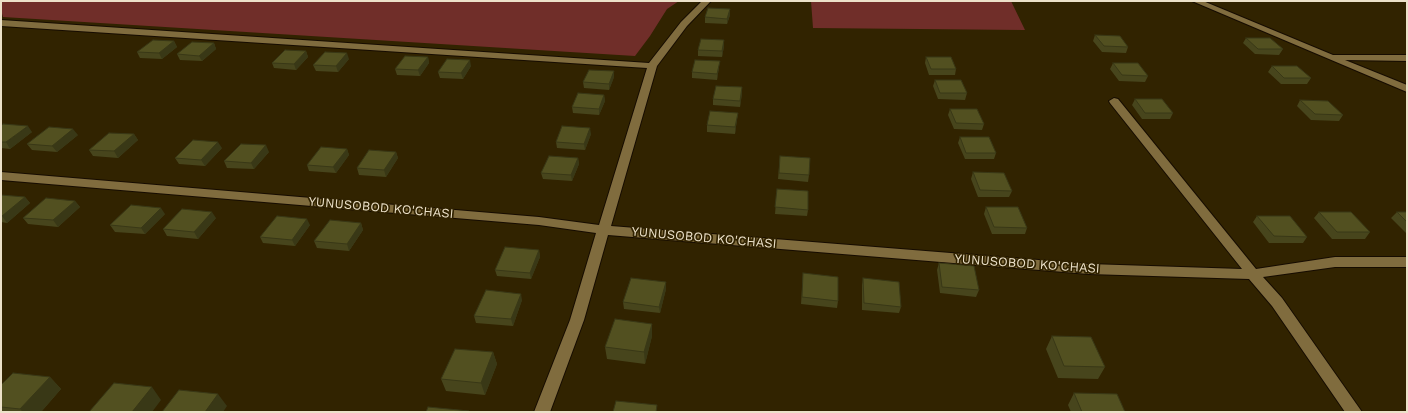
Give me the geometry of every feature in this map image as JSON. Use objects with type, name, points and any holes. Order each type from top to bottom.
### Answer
[{"type":"street","points":[[542,412],[577,320],[652,66],[684,24],[707,1]]},
{"type":"street","points":[[1196,1],[1407,89]]},
{"type":"street","points":[[1,23],[652,66]]},
{"type":"street","points":[[1328,56],[1407,58]]},
{"type":"street","points":[[1114,101],[1277,302],[1354,412]]},
{"type":"street","name":"YUNUSOBOD KO'CHASI","points":[[1,176],[539,221],[604,230],[1089,269],[1253,274],[1335,262],[1407,262]]},
{"type":"shaded area","points":[[1,1],[679,1],[667,9],[635,56],[3,17]]},
{"type":"shaded area","points":[[811,1],[1011,1],[1025,30],[813,28]]},
{"type":"building","points":[[708,8],[730,9],[727,19],[705,17]]},
{"type":"building","points":[[1095,35],[1120,36],[1128,47],[1104,46]]},
{"type":"building","points":[[1246,38],[1270,38],[1283,49],[1258,49]]},
{"type":"building","points":[[701,39],[724,40],[722,51],[698,50]]},
{"type":"building","points":[[153,40],[174,41],[159,53],[137,52]]},
{"type":"building","points":[[192,42],[214,43],[199,56],[177,54]]},
{"type":"building","points":[[285,50],[306,51],[294,64],[272,63]]},
{"type":"building","points":[[325,52],[347,53],[336,66],[313,65]]},
{"type":"building","points":[[405,56],[428,57],[418,70],[395,69]]},
{"type":"building","points":[[926,57],[951,57],[956,69],[931,69]]},
{"type":"building","points":[[447,59],[470,60],[461,73],[438,72]]},
{"type":"building","points":[[695,60],[720,61],[717,74],[692,72]]},
{"type":"building","points":[[1113,63],[1138,63],[1148,76],[1122,75]]},
{"type":"building","points":[[1272,66],[1297,66],[1311,78],[1284,78]]},
{"type":"building","points":[[589,70],[614,71],[609,84],[583,82]]},
{"type":"building","points":[[935,80],[961,80],[967,93],[940,93]]},
{"type":"building","points":[[716,86],[742,87],[740,101],[713,99]]},
{"type":"building","points":[[578,93],[604,95],[599,109],[572,107]]},
{"type":"building","points":[[1135,99],[1162,99],[1173,113],[1145,113]]},
{"type":"building","points":[[1300,100],[1328,101],[1343,115],[1315,114]]},
{"type":"building","points":[[950,109],[977,109],[984,124],[956,123]]},
{"type":"building","points":[[710,111],[738,113],[735,127],[707,125]]},
{"type":"building","points":[[3,124],[28,126],[6,142],[1,142],[1,126]]},
{"type":"building","points":[[562,126],[590,128],[584,144],[556,142]]},
{"type":"building","points":[[49,127],[73,129],[52,146],[27,144]]},
{"type":"building","points":[[109,133],[134,134],[114,151],[89,150]]},
{"type":"building","points":[[960,137],[989,137],[996,153],[966,153]]},
{"type":"building","points":[[193,140],[218,142],[201,160],[175,158]]},
{"type":"building","points":[[241,144],[266,145],[251,163],[224,161]]},
{"type":"building","points":[[321,147],[347,149],[333,167],[307,165]]},
{"type":"building","points":[[369,150],[396,152],[384,170],[357,168]]},
{"type":"building","points":[[549,156],[578,158],[571,175],[541,173]]},
{"type":"building","points":[[780,156],[810,158],[809,175],[779,173]]},
{"type":"building","points":[[973,172],[1004,173],[1012,191],[980,190]]},
{"type":"building","points":[[777,189],[808,191],[808,210],[775,207]]},
{"type":"building","points":[[1,195],[25,197],[1,216]]},
{"type":"building","points":[[46,198],[75,201],[53,220],[23,218]]},
{"type":"building","points":[[131,205],[161,208],[141,228],[110,225]]},
{"type":"building","points":[[986,207],[1018,207],[1027,228],[994,227]]},
{"type":"building","points":[[182,209],[212,212],[194,232],[163,229]]},
{"type":"building","points":[[1319,212],[1351,212],[1370,232],[1337,232]]},
{"type":"building","points":[[1397,212],[1407,212],[1407,222]]},
{"type":"building","points":[[277,216],[307,219],[292,240],[260,237]]},
{"type":"building","points":[[1257,216],[1290,216],[1307,237],[1274,236]]},
{"type":"building","points":[[330,220],[361,223],[347,244],[314,241]]},
{"type":"building","points":[[505,247],[539,250],[530,273],[495,270]]},
{"type":"building","points":[[939,263],[974,266],[979,290],[942,287]]},
{"type":"building","points":[[803,273],[838,277],[838,301],[802,297]]},
{"type":"building","points":[[631,278],[666,282],[659,307],[623,302]]},
{"type":"building","points":[[863,278],[899,282],[901,307],[864,303]]},
{"type":"building","points":[[486,290],[521,294],[511,319],[474,316]]},
{"type":"building","points":[[615,319],[652,324],[644,352],[605,347]]},
{"type":"building","points":[[1052,336],[1091,337],[1105,367],[1064,366]]},
{"type":"building","points":[[455,349],[493,352],[481,383],[441,379]]},
{"type":"building","points":[[13,373],[50,377],[20,409],[1,407],[1,385]]},
{"type":"building","points":[[114,383],[152,387],[132,412],[89,412]]},
{"type":"building","points":[[179,390],[218,394],[205,412],[162,412]]},
{"type":"building","points":[[1074,393],[1117,394],[1125,412],[1082,412]]},
{"type":"building","points":[[616,401],[657,405],[656,412],[613,412]]},
{"type":"building","points":[[428,407],[469,411],[469,412],[426,412]]}]
